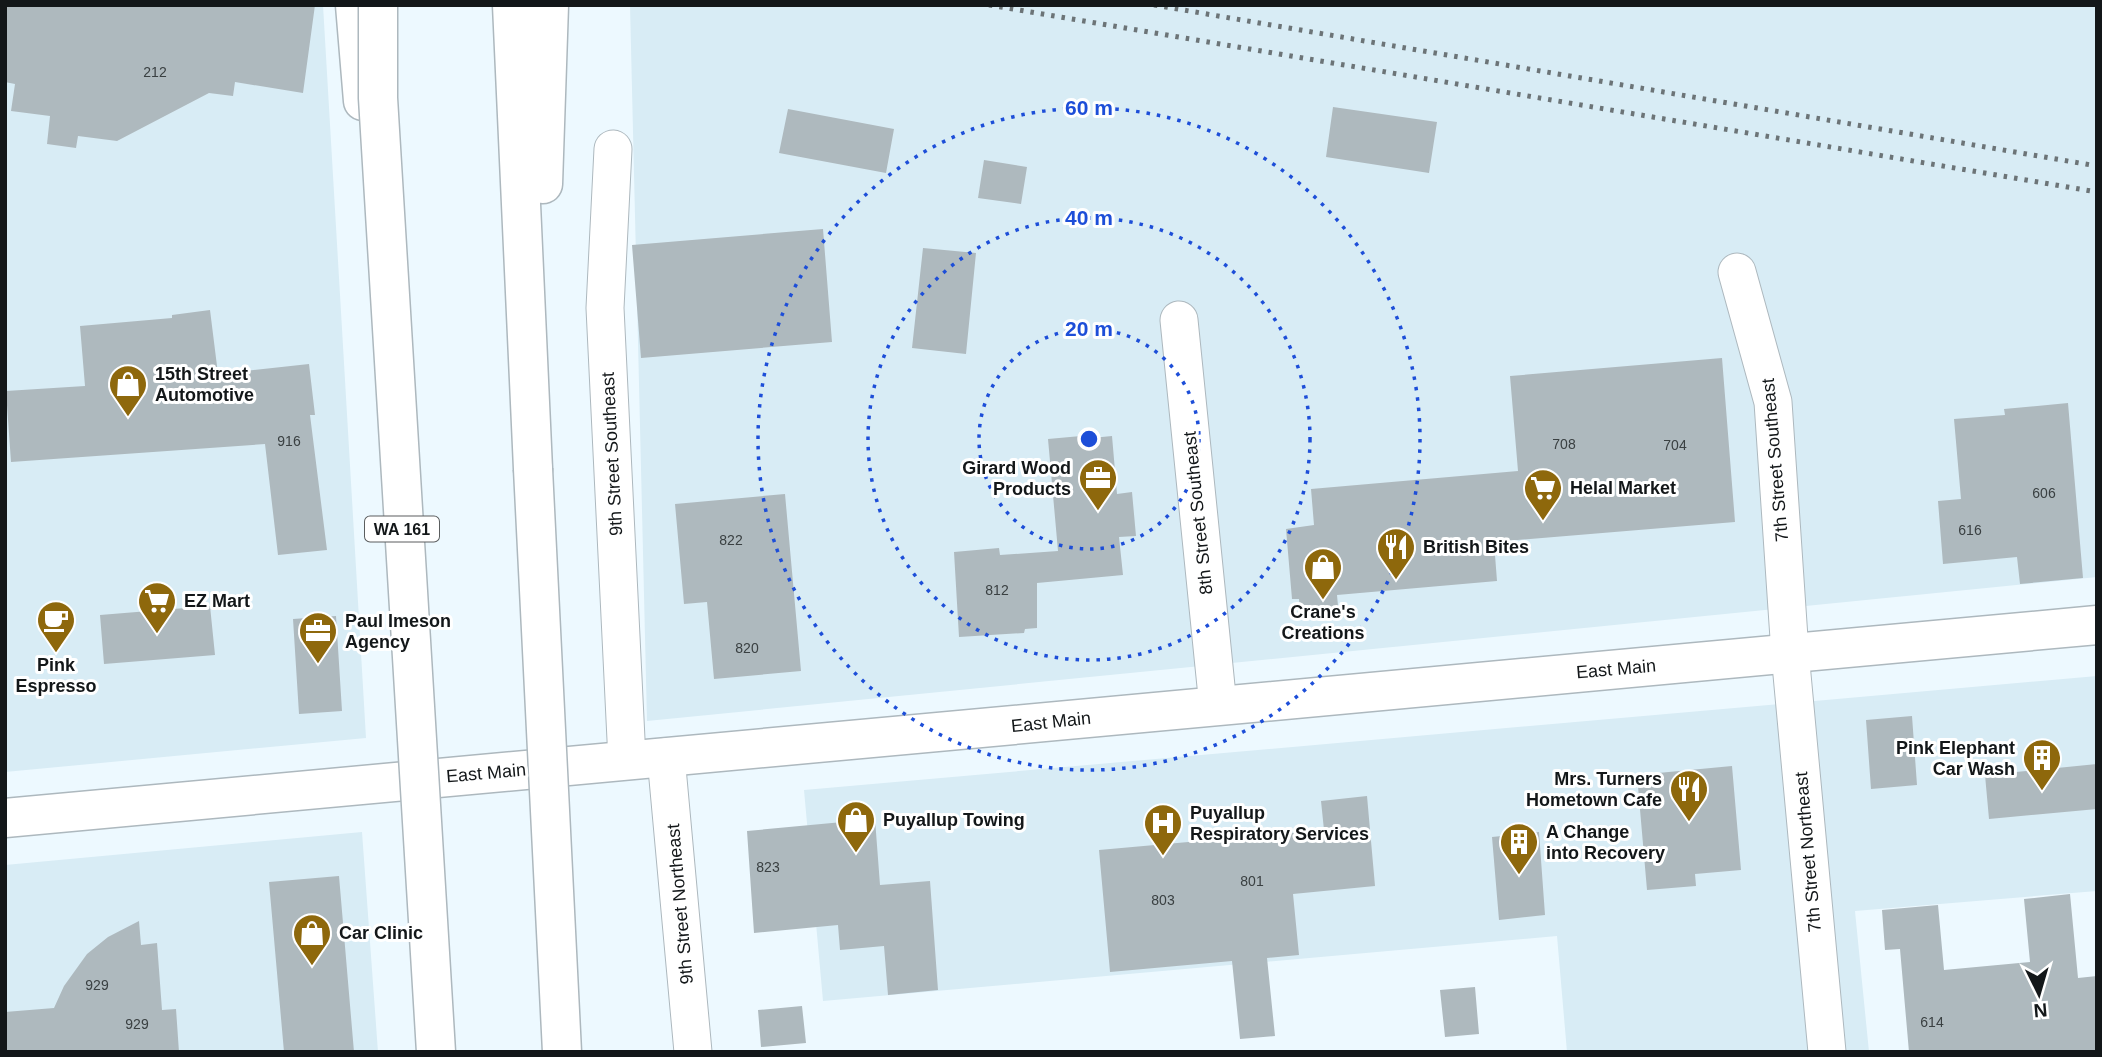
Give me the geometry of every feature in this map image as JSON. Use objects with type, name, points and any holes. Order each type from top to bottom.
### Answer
[{"type":"main road","points":[[355,5],[402,537]]},
{"type":"main road","name":"WA 161","points":[[378,5],[378,98],[402,537],[436,1052]]},
{"type":"main road","points":[[512,5],[562,1052]]},
{"type":"main road","points":[[533,469],[549,5]]},
{"type":"main road","name":"East Main","points":[[5,818],[2097,625]]},
{"type":"street","name":"9th Street Southeast","points":[[613,149],[605,308],[627,760]]},
{"type":"street","name":"7th Street Southeast","points":[[1737,272],[1773,402],[1790,653]]},
{"type":"street","name":"8th Street Southeast","points":[[1179,320],[1218,706]]},
{"type":"street","name":"7th Street Northeast","points":[[1790,653],[1827,1052]]},
{"type":"street","name":"9th Street Northeast","points":[[666,757],[693,1052]]},
{"type":"shaded area","points":[[5,5],[323,5],[366,738],[5,772]]},
{"type":"shaded area","points":[[630,5],[2097,5],[2097,577],[647,721]]},
{"type":"shaded area","points":[[2097,676],[2097,891],[1855,911],[1869,1052],[1567,1052],[1557,936],[823,1001],[804,790]]},
{"type":"shaded area","points":[[362,832],[378,1052],[5,1052],[5,865]]},
{"type":"building","points":[[5,5],[315,5],[303,93],[235,82],[233,96],[209,93],[117,141],[78,136],[76,148],[47,144],[50,116],[11,111],[15,84],[5,82]]},
{"type":"building","points":[[1333,107],[1437,122],[1429,173],[1326,157]]},
{"type":"building","points":[[788,109],[894,129],[886,173],[779,153]]},
{"type":"building","points":[[984,160],[1027,167],[1021,204],[978,198]]},
{"type":"building","points":[[823,229],[832,342],[641,358],[632,245]]},
{"type":"building","points":[[923,248],[976,253],[966,354],[912,348]]},
{"type":"building","points":[[210,310],[218,374],[309,364],[315,415],[310,415],[327,550],[278,555],[265,444],[11,462],[6,391],[85,386],[80,326],[172,318],[172,315]]},
{"type":"building","points":[[1722,358],[1735,522],[1494,542],[1497,581],[1337,595],[1338,606],[1300,610],[1299,599],[1292,599],[1286,529],[1314,525],[1311,489],[1518,471],[1510,376]]},
{"type":"building","points":[[2068,403],[2083,578],[2020,584],[2017,557],[1943,564],[1938,501],[1961,499],[1954,419],[2005,415],[2004,409]]},
{"type":"building","points":[[1092,435],[1092,438],[1112,436],[1117,494],[1132,492],[1136,536],[1119,537],[1123,575],[1037,583],[1037,628],[1025,629],[1024,633],[959,637],[954,552],[999,548],[1000,555],[1058,551],[1048,439]]},
{"type":"building","points":[[785,494],[801,671],[714,679],[707,602],[684,604],[675,504]]},
{"type":"building","name":"EZ Mart","points":[[210,606],[215,655],[104,664],[100,615]]},
{"type":"building","name":"Paul Imeson Agency","points":[[336,616],[342,711],[299,714],[293,619]]},
{"type":"building","points":[[1912,716],[1917,785],[1871,789],[1866,720]]},
{"type":"building","name":"Pink Elephant Car Wash","points":[[2097,764],[2097,809],[1989,819],[1985,775]]},
{"type":"building","name":"Mrs. Turners Hometown Cafe","points":[[1732,766],[1741,870],[1695,874],[1696,886],[1647,890],[1637,775]]},
{"type":"building","points":[[1367,796],[1375,886],[1293,894],[1299,955],[1267,958],[1275,1036],[1240,1039],[1232,961],[1110,972],[1099,850],[1324,830],[1321,801]]},
{"type":"building","points":[[875,819],[880,885],[930,881],[938,990],[888,995],[884,946],[840,950],[838,925],[754,933],[747,831]]},
{"type":"building","name":"A Change into Recovery","points":[[1539,832],[1545,915],[1499,920],[1492,837]]},
{"type":"building","name":"Car Clinic","points":[[339,876],[354,1052],[284,1052],[269,882]]},
{"type":"building","points":[[2070,894],[2078,978],[2097,976],[2097,1052],[1909,1052],[1900,949],[1885,950],[1882,910],[1938,905],[1944,970],[2030,962],[2024,899]]},
{"type":"building","points":[[139,921],[141,945],[157,943],[162,1010],[176,1009],[179,1052],[5,1052],[5,1012],[54,1008],[64,986],[87,954],[108,937]]},
{"type":"building","points":[[1475,987],[1479,1034],[1445,1037],[1440,990]]},
{"type":"building","points":[[802,1006],[806,1043],[761,1047],[758,1010]]},
{"type":"railway","points":[[989,5],[2097,192]]},
{"type":"railway","points":[[1154,5],[2097,166]]},
{"type":"place","name":"15th Street Automotive","points":[[128,418]]},
{"type":"place","name":"Girard Wood Products","points":[[1098,512]]},
{"type":"place","name":"Helal Market","points":[[1543,522]]},
{"type":"place","name":"British Bites","points":[[1396,581]]},
{"type":"place","name":"Crane's Creations","points":[[1323,601]]},
{"type":"place","name":"EZ Mart","points":[[157,635]]},
{"type":"place","name":"Pink Espresso","points":[[56,654]]},
{"type":"place","name":"Paul Imeson Agency","points":[[318,665]]},
{"type":"place","name":"Pink Elephant Car Wash","points":[[2042,792]]},
{"type":"place","name":"Mrs. Turners Hometown Cafe","points":[[1689,823]]},
{"type":"place","name":"Puyallup Towing","points":[[856,854]]},
{"type":"place","name":"Puyallup Respiratory Services","points":[[1163,857]]},
{"type":"place","name":"A Change into Recovery","points":[[1519,876]]},
{"type":"place","name":"Car Clinic","points":[[312,967]]}]
